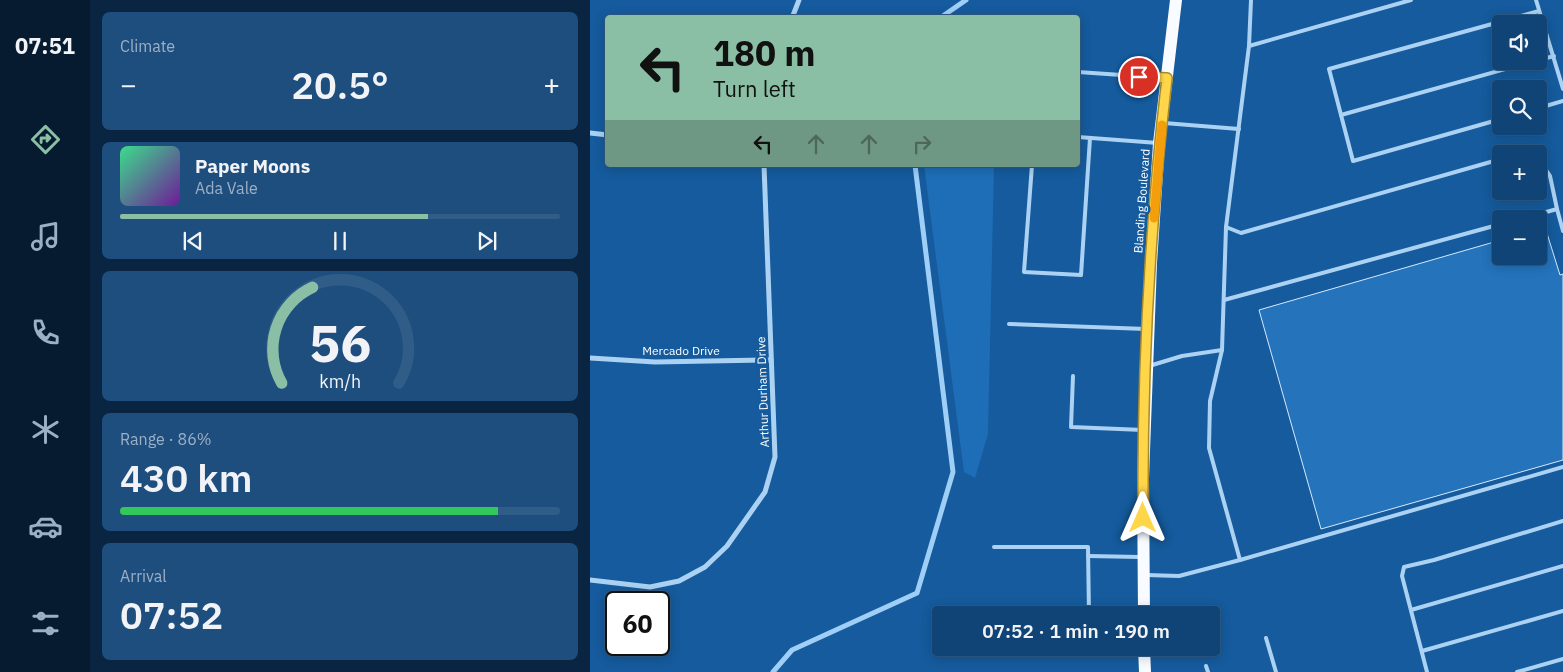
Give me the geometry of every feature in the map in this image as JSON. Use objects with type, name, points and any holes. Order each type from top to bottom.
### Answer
[{"type":"main road","name":"Blanding Boulevard","points":[[1144,606],[1144,430],[1148,329],[1160,143],[1176,0]]},
{"type":"main road","points":[[1144,656],[1145,672]]},
{"type":"street","points":[[793,15],[799,0]]},
{"type":"street","points":[[590,133],[605,135]]},
{"type":"street","name":"Arthur Durham Drive","points":[[590,580],[650,586],[679,581],[705,567],[727,546],[765,492],[775,457],[764,167]]},
{"type":"street","name":"Mercado Drive","points":[[590,358],[655,362],[771,360]]},
{"type":"lane","points":[[1240,560],[1209,448],[1210,401],[1222,350],[1226,227],[1249,46],[1251,0]]},
{"type":"lane","points":[[1249,46],[1411,0]]},
{"type":"lane","points":[[1536,0],[1563,89]]},
{"type":"lane","points":[[1492,122],[1353,161],[1329,69],[1539,11]]},
{"type":"lane","points":[[1547,58],[1554,56]]},
{"type":"lane","points":[[1341,115],[1502,70]]},
{"type":"lane","points":[[1080,72],[1167,78]]},
{"type":"lane","points":[[1547,106],[1563,101]]},
{"type":"lane","points":[[1162,123],[1239,130]]},
{"type":"lane","points":[[1080,137],[1160,143]]},
{"type":"lane","points":[[1032,167],[1024,272],[1081,275],[1090,138]]},
{"type":"lane","points":[[1226,227],[1240,233],[1492,162]]},
{"type":"lane","points":[[1547,171],[1550,176],[1563,231]]},
{"type":"lane","points":[[1547,212],[1557,209]]},
{"type":"lane","points":[[1224,300],[1492,226]]},
{"type":"lane","points":[[1009,324],[1148,329]]},
{"type":"lane","points":[[1146,367],[1182,356],[1222,350]]},
{"type":"lane","points":[[1074,376],[1071,427],[1144,430]]},
{"type":"lane","points":[[1144,575],[1179,576],[1563,468]]},
{"type":"lane","points":[[1427,672],[1402,576],[1404,567],[1434,560],[1563,521]]},
{"type":"lane","points":[[994,547],[1088,547],[1089,606]]},
{"type":"lane","points":[[1088,556],[1143,557]]},
{"type":"lane","points":[[1411,610],[1563,566]]},
{"type":"lane","points":[[1422,651],[1563,611]]},
{"type":"lane","points":[[1266,638],[1276,672]]},
{"type":"lane","points":[[1517,672],[1563,659]]},
{"type":"lane","points":[[1206,666],[1208,672]]},
{"type":"shaded area","points":[[924,167],[994,167],[988,434],[975,478],[964,472]]},
{"type":"building","points":[[1547,233],[1560,275],[1563,274],[1563,460],[1321,529],[1259,310],[1492,243],[1492,265],[1547,265]]},
{"type":"waterway","points":[[944,15],[966,0]]},
{"type":"waterway","points":[[773,672],[792,650],[917,593],[953,472],[915,167]]},
{"type":"slow traffic","points":[[1154,218],[1162,125]]},
{"type":"route","points":[[1139,77],[1167,78],[1151,263],[1143,462],[1143,518]]}]
